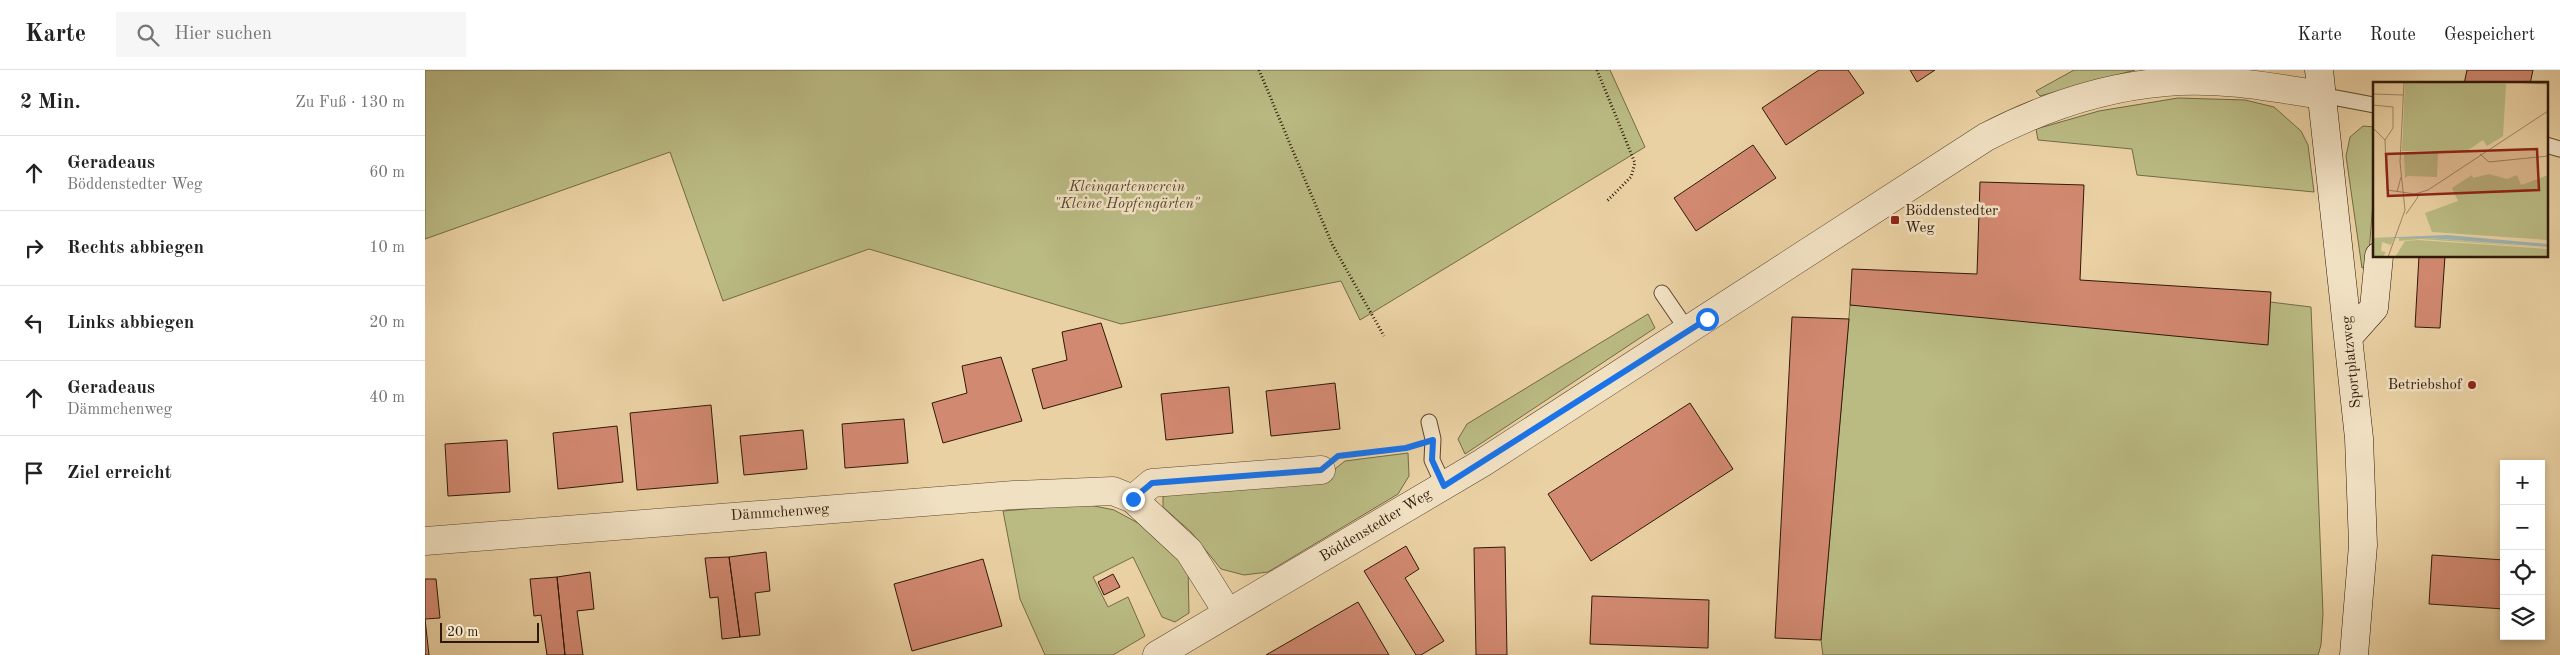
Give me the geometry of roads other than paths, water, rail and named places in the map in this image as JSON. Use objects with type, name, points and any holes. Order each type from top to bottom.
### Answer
[{"type":"street","name":"Böddenstedter Weg","points":[[1157,655],[1444,486],[1688,331],[1986,137],[2051,107],[2163,76],[2261,85],[2320,83]]},
{"type":"street","name":"Sportplatzweg","points":[[2320,83],[2359,438],[2363,545],[2354,655]]},
{"type":"street","points":[[2349,336],[2374,308],[2379,258]]},
{"type":"street","points":[[1133,499],[1152,483],[1321,470]]},
{"type":"street","name":"Dämmchenweg","points":[[425,541],[1086,491],[1113,491],[1133,499],[1189,551],[1228,613]]},
{"type":"lane","points":[[2320,83],[2373,105]]},
{"type":"lane","points":[[2547,145],[2560,149]]},
{"type":"lane","points":[[1662,293],[1688,331]]},
{"type":"lane","points":[[1429,422],[1433,440],[1432,460],[1444,486]]},
{"type":"place","name":"Böddenstedter Weg","points":[[1895,220]]},
{"type":"place","name":"Betriebshof","points":[[2472,385]]},
{"type":"park label","name":"Kleingartenverein \"Kleine Hopfengärten\"","points":[[1127,196]]}]
